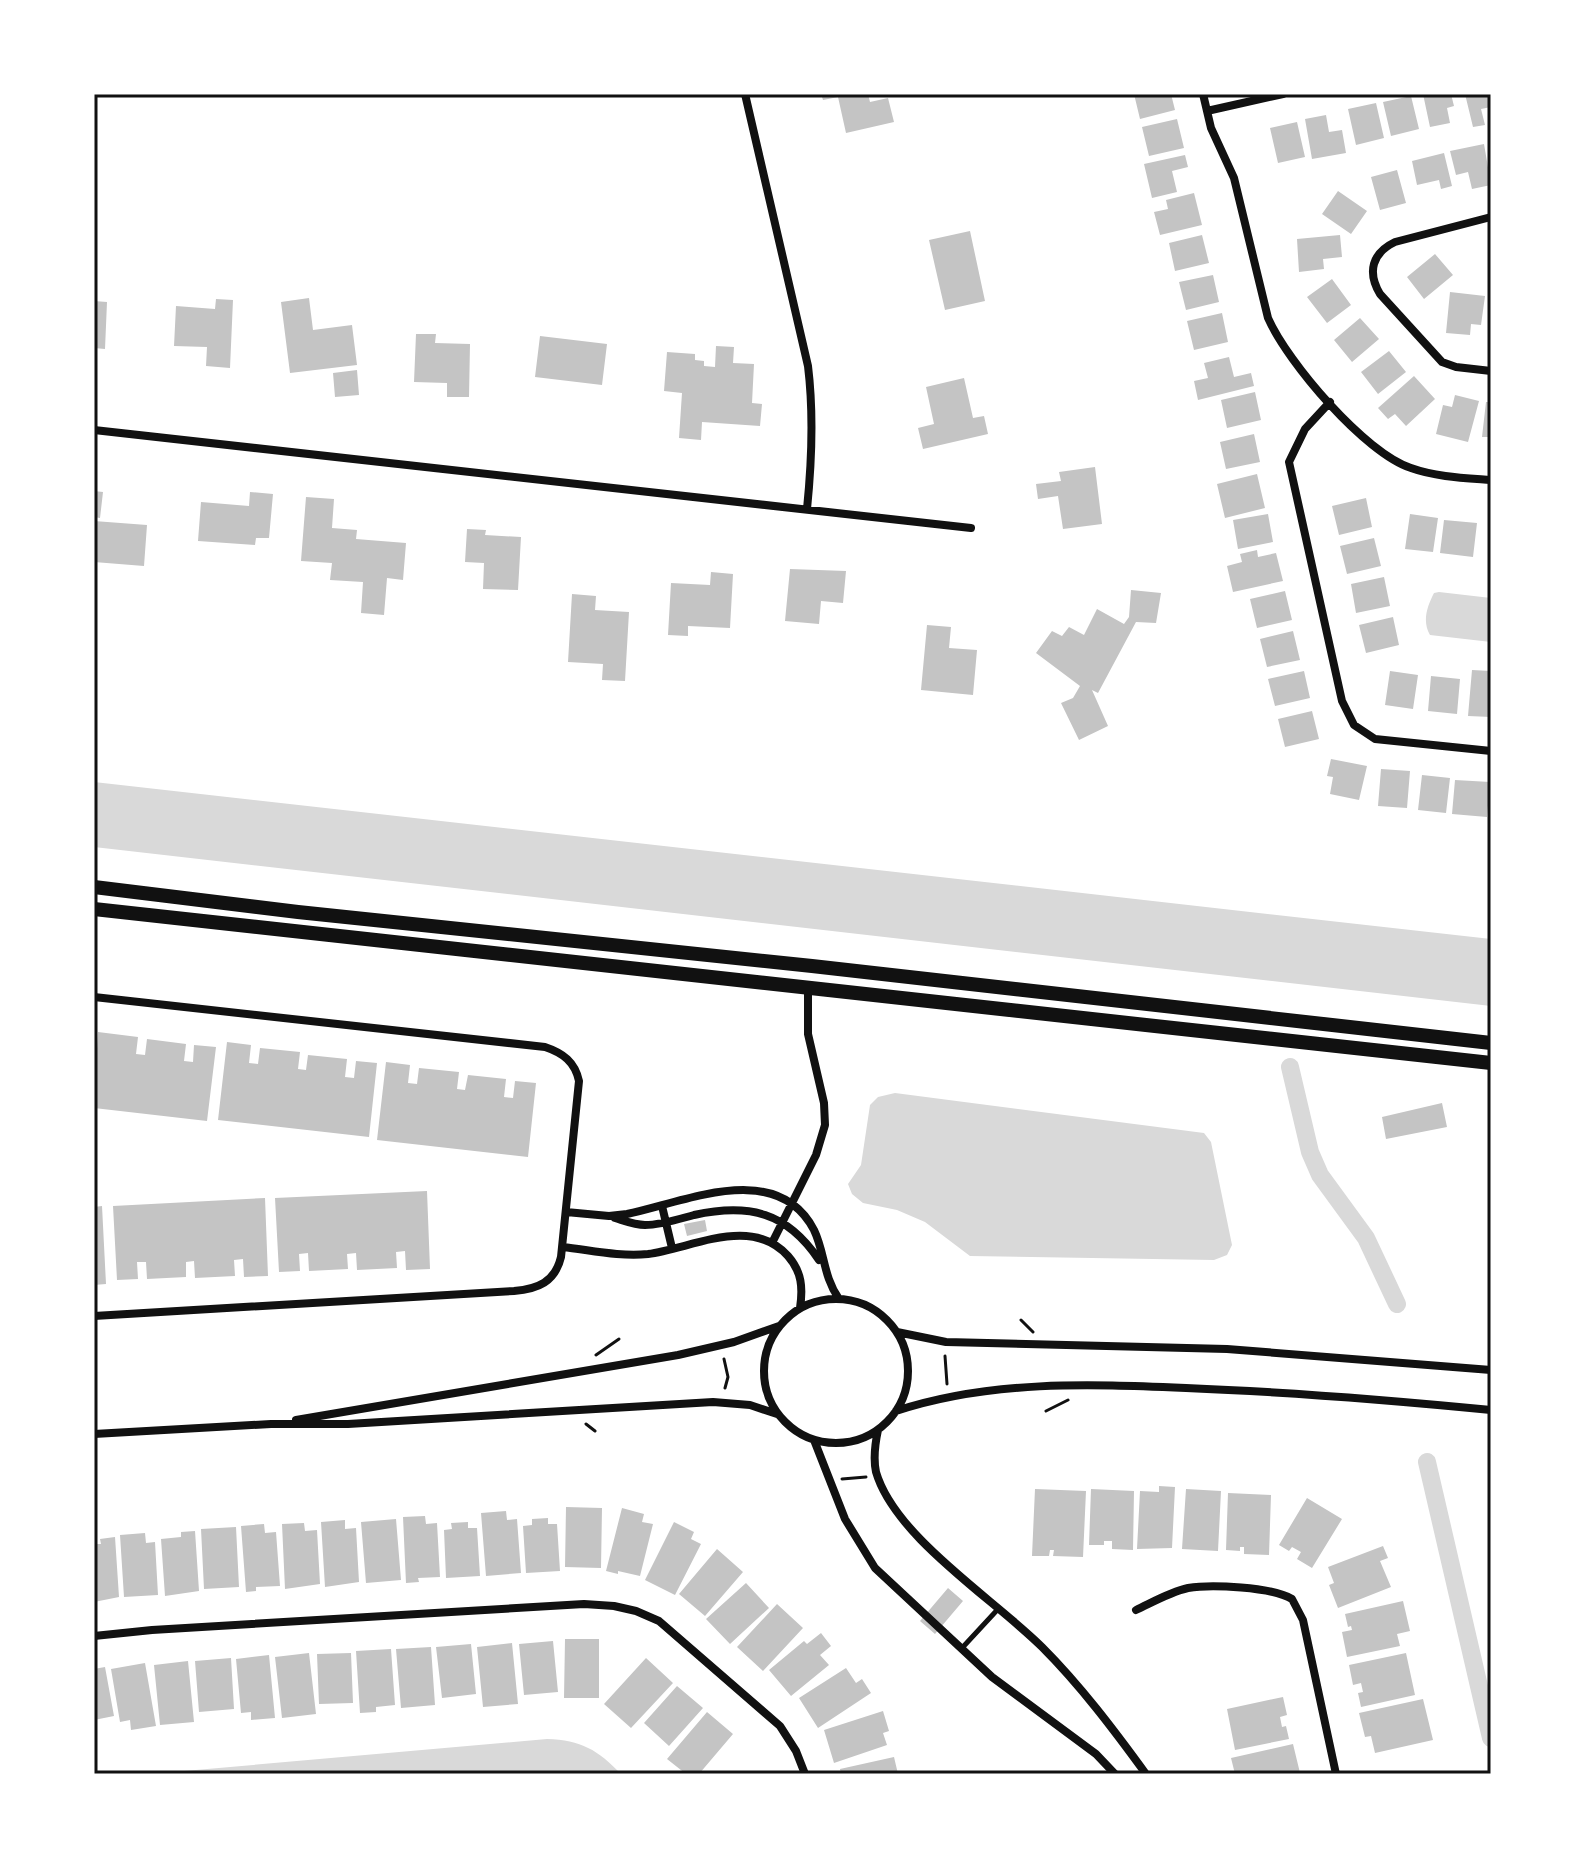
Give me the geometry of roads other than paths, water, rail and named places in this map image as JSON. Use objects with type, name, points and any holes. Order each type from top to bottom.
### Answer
[{"type":"main road","points":[[94,887],[1491,1043]]},
{"type":"main road","points":[[94,909],[1491,1063]]},
{"type":"street","points":[[745,94],[808,366],[813,408],[813,451],[807,509]]},
{"type":"street","points":[[1203,94],[1216,141],[1234,178],[1268,318],[1293,361],[1363,438],[1392,460],[1412,469],[1439,475],[1491,480]]},
{"type":"street","points":[[1207,111],[1283,94]]},
{"type":"street","points":[[1491,217],[1395,242],[1384,247],[1372,268],[1373,283],[1380,294],[1442,362],[1491,371]]},
{"type":"street","points":[[1330,402],[1305,429],[1289,462],[1342,701],[1354,725],[1375,739],[1491,751]]},
{"type":"street","points":[[94,430],[971,528]]},
{"type":"street","points":[[772,1243],[819,1146],[825,1125],[824,1103],[808,1034],[808,987]]},
{"type":"street","points":[[94,997],[534,1046],[553,1050],[568,1059],[579,1081],[563,1247],[556,1272],[547,1283],[514,1291],[94,1316]]},
{"type":"street","points":[[609,1216],[742,1189],[769,1192],[792,1202],[813,1228],[822,1264]]},
{"type":"street","points":[[662,1206],[672,1248]]},
{"type":"street","points":[[566,1212],[609,1216],[638,1225],[732,1208],[759,1212],[782,1222],[802,1237],[822,1264],[839,1299]]},
{"type":"street","points":[[563,1247],[631,1254],[733,1236],[752,1236],[772,1243],[797,1270],[802,1287],[800,1308]]},
{"type":"street","points":[[839,1299],[862,1303],[873,1309],[897,1332],[908,1366],[905,1390],[896,1411],[878,1430],[868,1437],[848,1443],[826,1444],[794,1430],[777,1414],[765,1388],[764,1369],[769,1343],[779,1326],[800,1308],[839,1299]]},
{"type":"street","points":[[271,1424],[653,1360],[734,1342],[779,1326]]},
{"type":"street","points":[[897,1332],[946,1342],[1214,1349],[1491,1370]]},
{"type":"street","points":[[896,1411],[990,1390],[1068,1385],[1267,1392],[1491,1410]]},
{"type":"street","points":[[94,1434],[271,1424],[348,1424],[713,1402],[750,1405],[777,1414]]},
{"type":"street","points":[[878,1430],[874,1455],[876,1472],[896,1511],[914,1533],[1054,1660],[1146,1774]]},
{"type":"street","points":[[814,1440],[838,1505],[863,1552],[885,1579],[1014,1694],[1096,1754],[1115,1774]]},
{"type":"street","points":[[1136,1610],[1169,1594],[1195,1588],[1267,1590],[1292,1599],[1303,1620],[1336,1774]]},
{"type":"street","points":[[94,1636],[584,1604],[614,1606],[659,1621],[780,1726],[796,1751],[805,1774]]},
{"type":"lane","points":[[962,1648],[999,1608]]},
{"type":"waterway","points":[[1290,1067],[1310,1152],[1320,1175],[1366,1238],[1397,1304]]},
{"type":"waterway","points":[[1427,1462],[1491,1738]]}]
